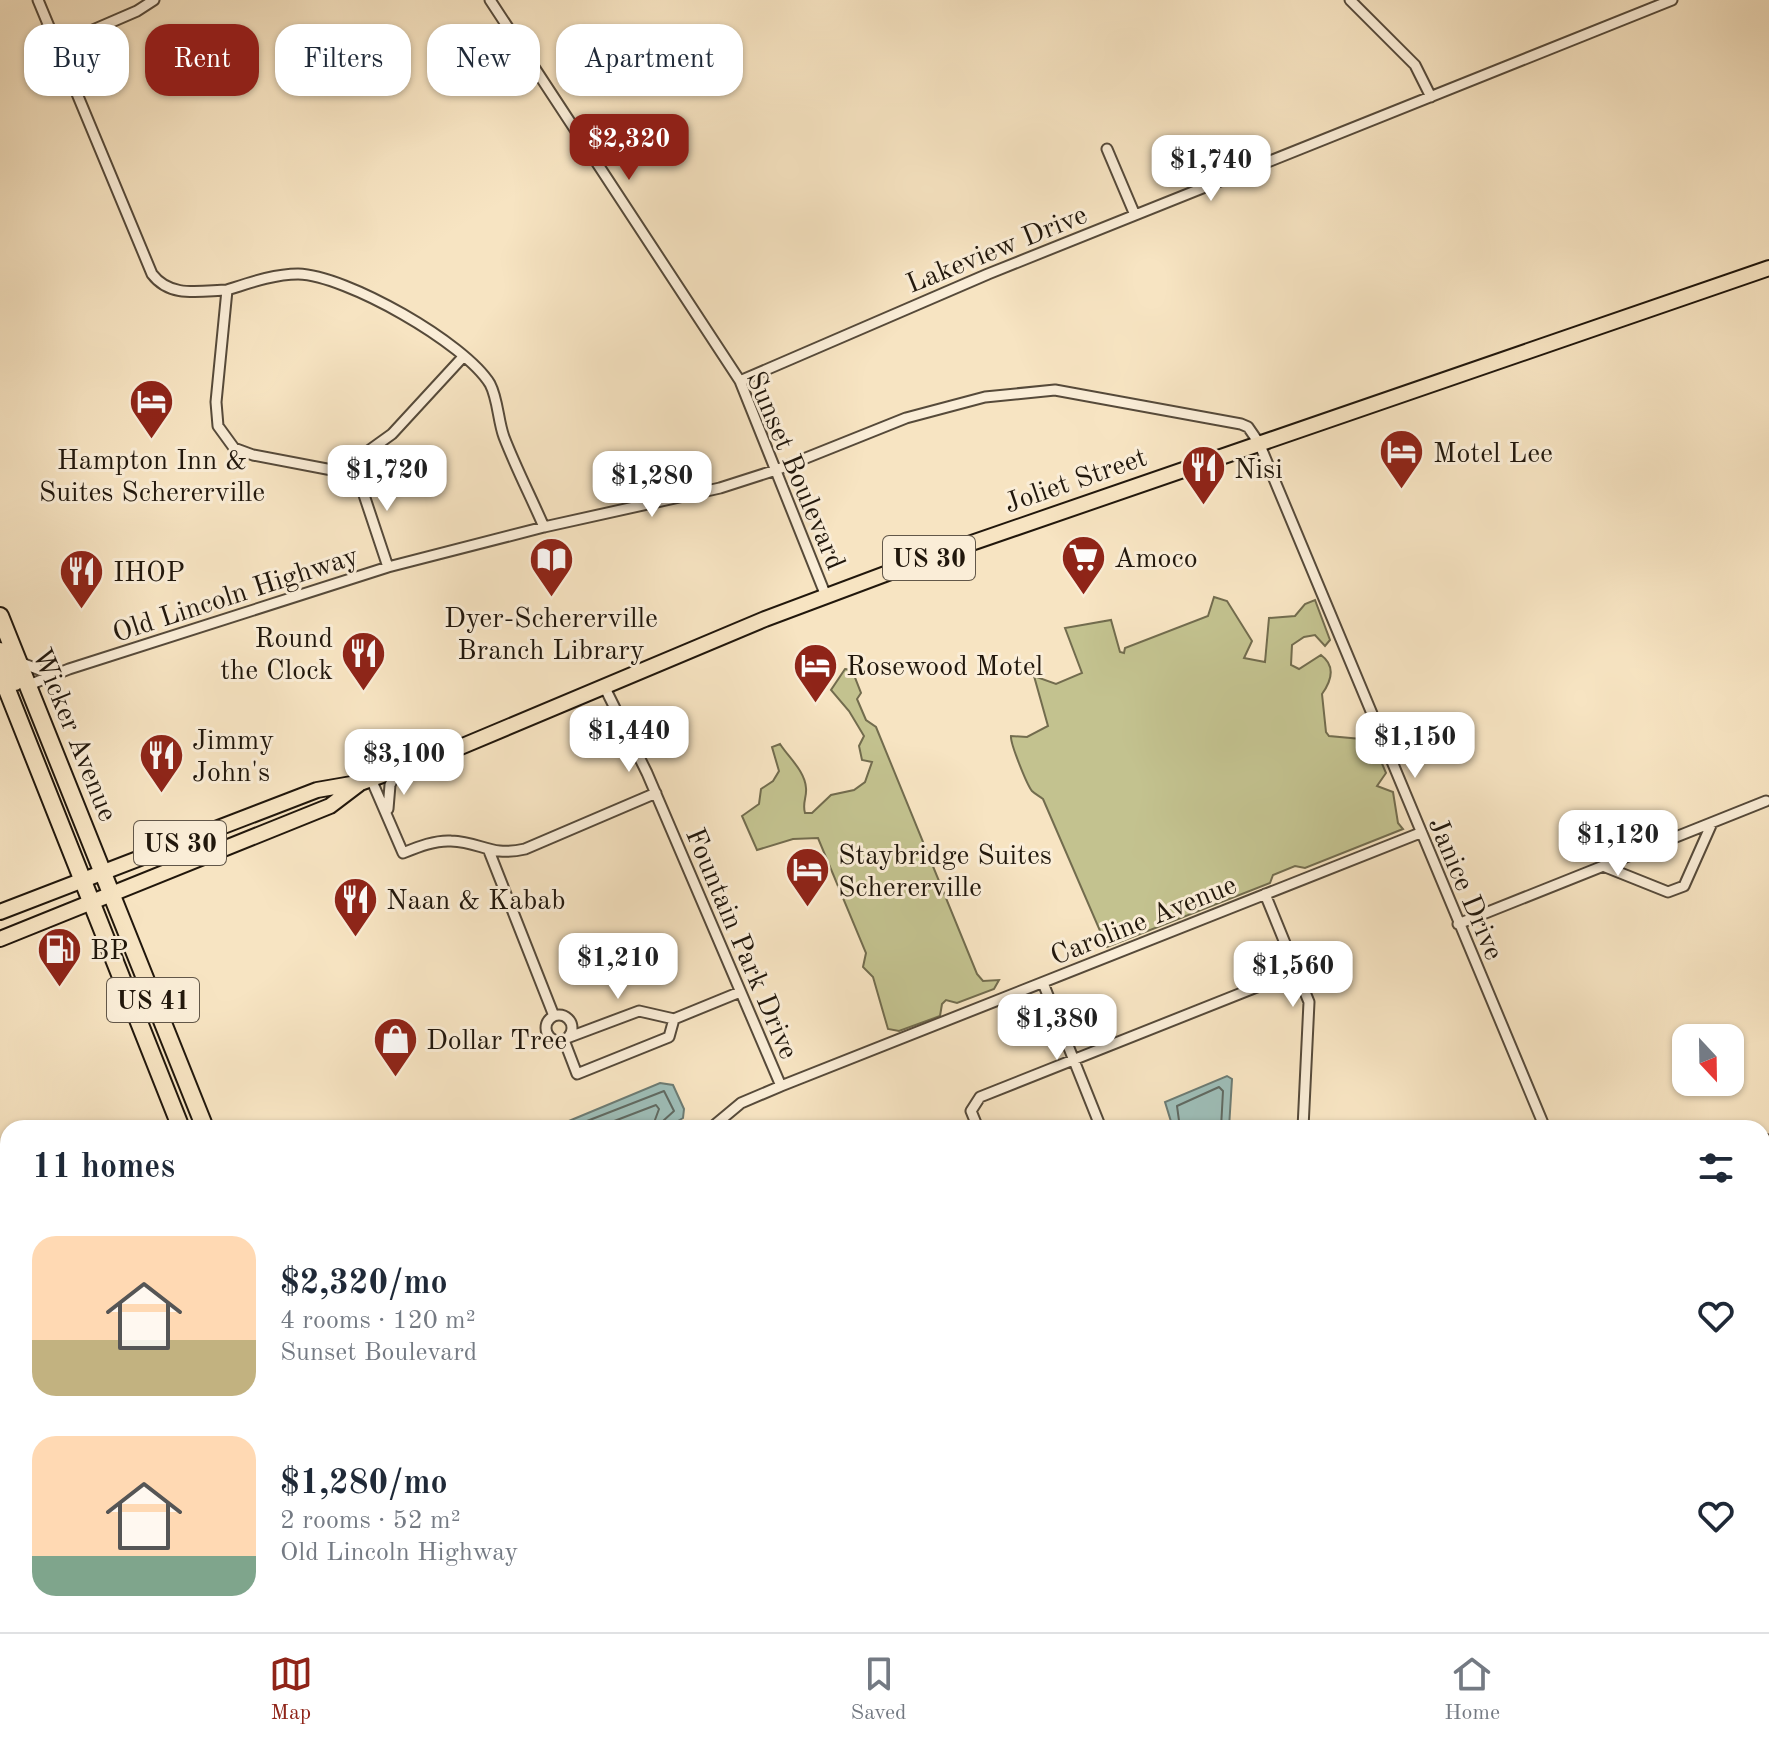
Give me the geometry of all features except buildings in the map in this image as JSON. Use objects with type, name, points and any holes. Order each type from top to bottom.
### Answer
[{"type":"highway","name":"Wicker Avenue","points":[[0,616],[103,872]]},
{"type":"highway","points":[[0,651],[18,687],[29,685]]},
{"type":"highway","name":"Wicker Avenue","points":[[0,672],[90,904]]},
{"type":"highway","name":"US 41","points":[[103,872],[202,1120]]},
{"type":"highway","name":"US 41","points":[[90,904],[178,1120]]},
{"type":"main road","name":"Joliet Street","points":[[367,780],[826,596],[1769,268]]},
{"type":"main road","name":"US 30","points":[[0,912],[317,790],[367,780]]},
{"type":"main road","name":"US 30","points":[[0,939],[330,806],[367,780]]},
{"type":"street","points":[[38,0],[47,24]]},
{"type":"street","points":[[107,24],[154,0]]},
{"type":"street","name":"Sunset Boulevard","points":[[490,0],[740,381],[826,596]]},
{"type":"street","points":[[1350,0],[1415,65],[1431,97]]},
{"type":"street","name":"Lakeview Drive","points":[[740,381],[1135,215],[1672,0]]},
{"type":"street","points":[[77,96],[152,274],[161,287],[182,292],[227,290],[298,274],[337,280],[383,302],[462,358],[490,385],[504,435],[544,527]]},
{"type":"street","points":[[1107,149],[1135,215]]},
{"type":"street","points":[[227,290],[216,402],[218,426],[234,448],[253,455],[332,470],[355,468]]},
{"type":"street","points":[[388,567],[355,468],[360,457],[392,434],[462,358]]},
{"type":"street","name":"Old Lincoln Highway","points":[[29,685],[388,567],[544,527],[720,488],[776,470],[906,418],[985,397],[1055,390],[1241,424],[1248,427],[1259,443]]},
{"type":"street","name":"Janice Drive","points":[[1259,443],[1542,1120]]},
{"type":"street","points":[[19,662],[53,675]]},
{"type":"street","name":"Fountain Park Drive","points":[[604,686],[656,793],[781,1086]]},
{"type":"street","points":[[389,820],[387,797],[398,769]]},
{"type":"street","points":[[367,780],[403,853],[437,841],[454,841],[502,854],[525,849],[656,793]]},
{"type":"street","points":[[1458,924],[1766,801]]},
{"type":"street","points":[[1603,866],[1668,892],[1676,890],[1684,886],[1712,823]]},
{"type":"street","name":"Caroline Avenue","points":[[721,1120],[741,1103],[781,1086],[1420,833]]},
{"type":"street","points":[[489,851],[554,1016]]},
{"type":"street","points":[[1265,894],[1309,1002],[1304,1120]]},
{"type":"street","points":[[975,1120],[971,1111],[980,1097],[1297,971]]},
{"type":"street","points":[[1043,983],[1098,1120]]},
{"type":"street","points":[[554,1016],[548,1021],[547,1033],[556,1041],[639,1011],[674,1019],[740,992]]},
{"type":"street","points":[[554,1016],[569,1021],[572,1029],[565,1039]]},
{"type":"street","points":[[565,1039],[577,1074],[669,1037],[674,1019]]},
{"type":"shaded area","points":[[1214,597],[1227,601],[1252,641],[1244,658],[1265,662],[1269,618],[1295,616],[1305,604],[1315,600],[1330,640],[1325,646],[1315,635],[1304,637],[1292,645],[1291,665],[1299,669],[1321,655],[1326,659],[1331,668],[1322,694],[1326,732],[1329,736],[1372,740],[1386,773],[1377,786],[1393,792],[1398,823],[1403,829],[1305,868],[1295,866],[1273,875],[1270,883],[1107,947],[1043,799],[1032,791],[1026,781],[1011,736],[1027,737],[1048,726],[1034,676],[1056,684],[1082,673],[1065,628],[1111,620],[1120,652],[1124,653],[1125,648],[1208,616]]},
{"type":"shaded area","points":[[845,669],[852,670],[861,693],[857,699],[866,720],[876,727],[977,974],[983,981],[999,980],[994,989],[957,1003],[946,1000],[940,1016],[899,1031],[888,1029],[873,977],[863,967],[866,953],[818,838],[793,839],[757,850],[742,816],[759,804],[761,789],[773,781],[779,771],[772,747],[780,744],[800,770],[805,782],[805,813],[812,813],[831,795],[854,790],[865,782],[872,762],[862,760],[859,746],[864,736],[831,690]]},
{"type":"water","points":[[1227,1076],[1232,1079],[1229,1120],[1171,1120],[1165,1102]]},
{"type":"water","points":[[660,1083],[673,1085],[684,1109],[683,1118],[680,1120],[571,1120]]},
{"type":"place","name":"Hampton Inn & Suites Schererville","points":[[152,441]]},
{"type":"place","name":"Motel Lee","points":[[1402,491]]},
{"type":"place","name":"Nisi","points":[[1203,507]]},
{"type":"place","name":"Amoco","points":[[1083,596]]},
{"type":"place","name":"Dyer-Schererville Branch Library","points":[[551,599]]},
{"type":"place","name":"IHOP","points":[[82,610]]},
{"type":"place","name":"Round the Clock","points":[[364,692]]},
{"type":"place","name":"Rosewood Motel","points":[[815,704]]},
{"type":"place","name":"Jimmy John's","points":[[161,794]]},
{"type":"place","name":"Staybridge Suites Schererville","points":[[807,909]]},
{"type":"place","name":"Naan & Kabab","points":[[355,938]]},
{"type":"place","name":"BP","points":[[59,988]]},
{"type":"place","name":"Dollar Tree","points":[[395,1078]]}]
